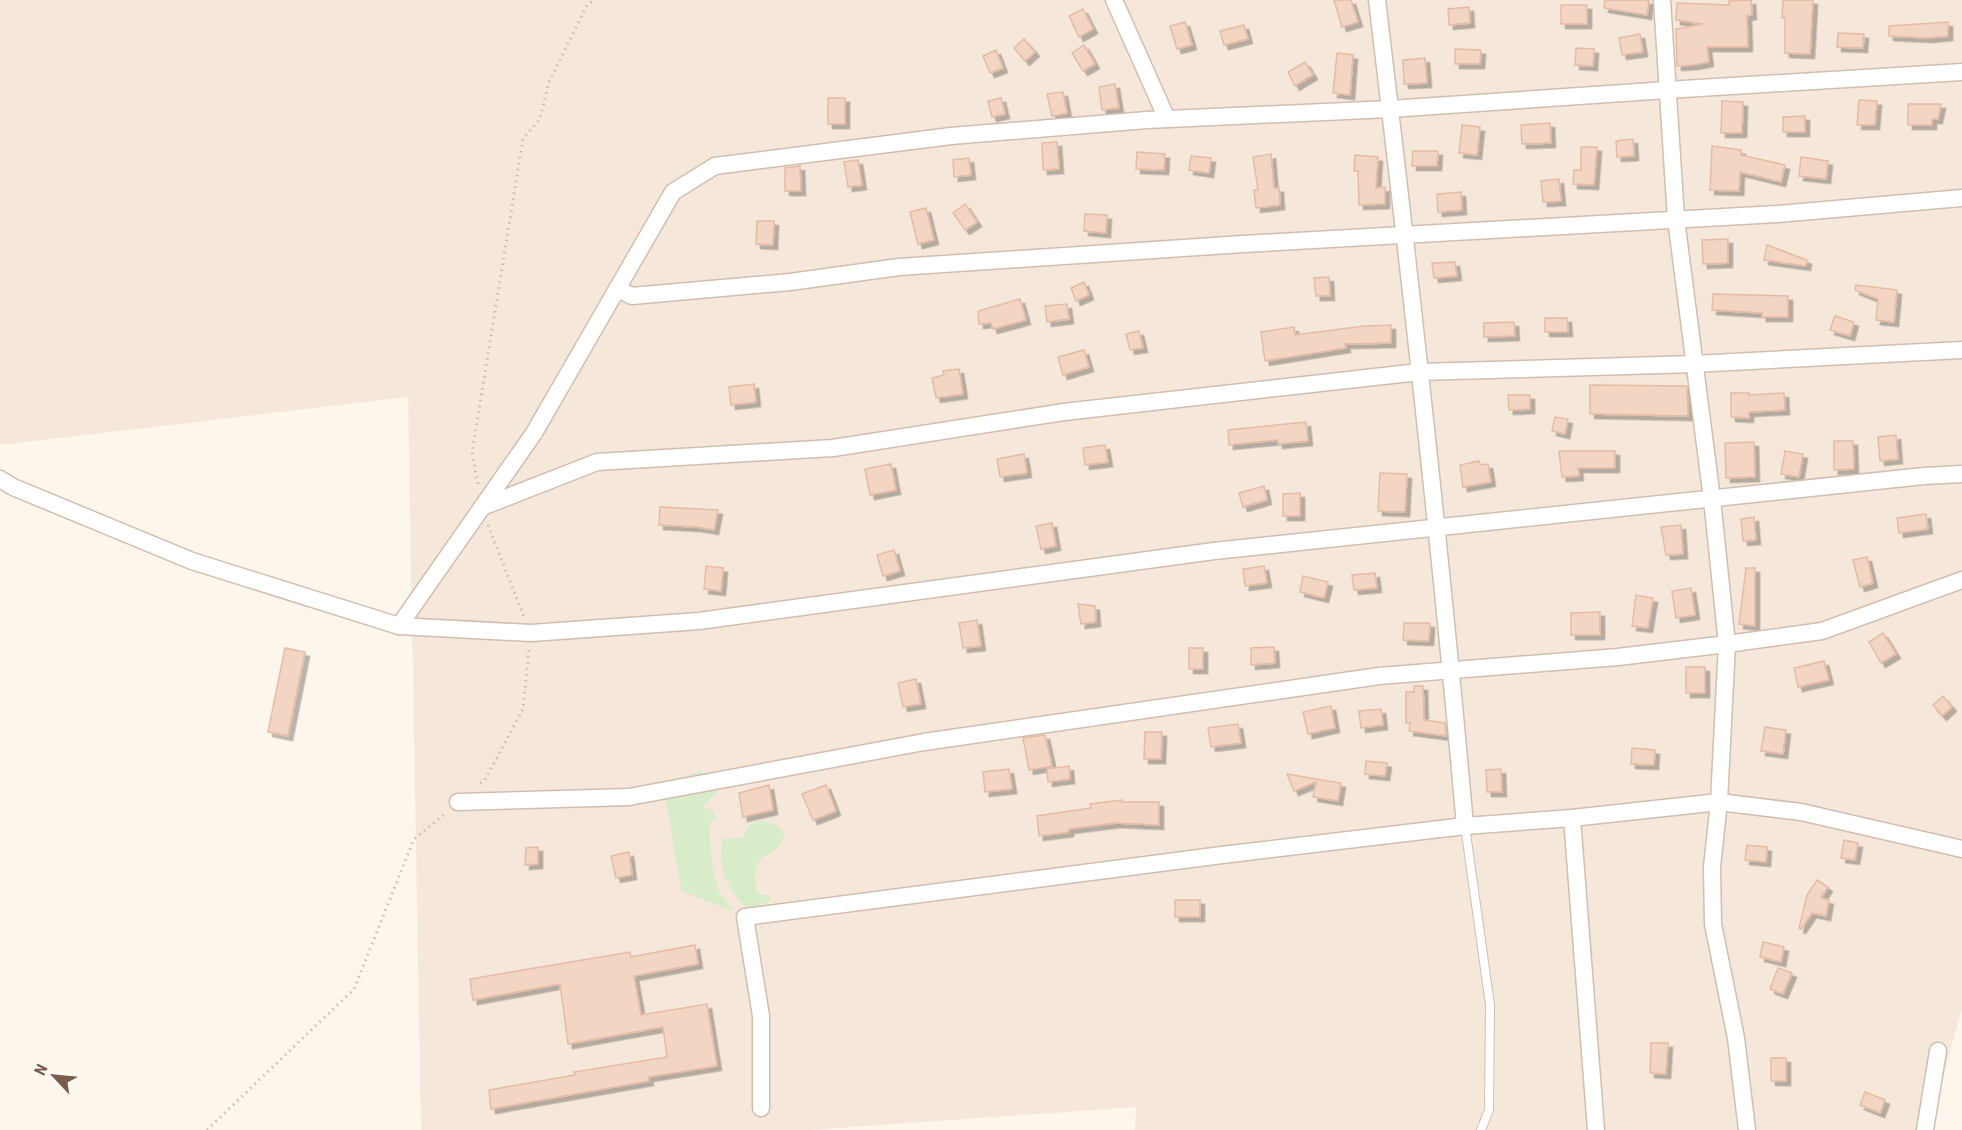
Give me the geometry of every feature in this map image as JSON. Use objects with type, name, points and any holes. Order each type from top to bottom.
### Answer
[{"type":"street","points":[[1113,0],[1167,119]]},
{"type":"street","points":[[1377,0],[1452,670],[1465,826]]},
{"type":"street","points":[[1662,0],[1676,219],[1712,499],[1727,644],[1719,802],[1712,867],[1713,924],[1736,1038],[1747,1130]]},
{"type":"street","points":[[399,626],[534,432],[673,192],[715,166],[951,136],[1167,119],[1390,109],[1962,72]]},
{"type":"street","points":[[617,289],[632,296],[790,282],[899,267],[1778,214],[1962,198]]},
{"type":"street","points":[[482,507],[597,462],[833,448],[1064,411],[1419,372],[1694,364],[1962,350]]},
{"type":"street","points":[[0,479],[13,488],[192,561],[399,626],[531,633],[699,621],[1214,551],[1924,476],[1962,474]]},
{"type":"street","points":[[458,802],[629,797],[924,742],[1379,676],[1618,657],[1822,631],[1962,580]]},
{"type":"street","points":[[761,1108],[761,1016],[745,917],[1465,826],[1572,818],[1719,802],[1801,812],[1962,849]]},
{"type":"street","points":[[1572,818],[1596,1130]]},
{"type":"street","points":[[1925,1130],[1938,1051]]},
{"type":"lane","points":[[1465,826],[1490,1005],[1489,1110],[1482,1130]]},
{"type":"path","points":[[207,1130],[354,989],[414,839],[485,780],[523,709],[531,633],[508,580],[482,507],[472,453],[523,139],[540,119],[549,82],[587,5],[594,0]]},
{"type":"shaded area","points":[[0,0],[1962,0],[1962,1009],[1928,1130],[1135,1130],[1136,1107],[810,1130],[421,1130],[408,397],[0,445]]},
{"type":"green space","points":[[700,771],[712,776],[719,789],[703,807],[712,810],[716,818],[709,823],[712,865],[719,892],[734,911],[682,892],[663,783]]},
{"type":"green space","points":[[760,820],[777,825],[785,834],[779,847],[760,859],[755,872],[756,889],[760,895],[770,895],[769,902],[749,908],[735,895],[724,874],[721,856],[722,839],[742,838],[750,825]]},
{"type":"building","points":[[1334,0],[1351,0],[1358,22],[1342,27]]},
{"type":"building","points":[[1605,0],[1649,0],[1647,15],[1604,8]]},
{"type":"building","points":[[1751,0],[1752,15],[1747,16],[1748,47],[1707,47],[1709,62],[1677,66],[1676,29],[1703,24],[1676,20],[1677,3],[1729,5],[1729,1]]},
{"type":"building","points":[[1783,0],[1813,0],[1810,54],[1785,53]]},
{"type":"building","points":[[1561,5],[1587,5],[1587,24],[1561,24]]},
{"type":"building","points":[[1469,7],[1470,23],[1449,25],[1448,9]]},
{"type":"building","points":[[1083,9],[1093,29],[1079,37],[1069,16]]},
{"type":"building","points":[[1185,22],[1192,45],[1177,49],[1170,26]]},
{"type":"building","points":[[1948,22],[1948,36],[1928,38],[1889,36],[1889,26]]},
{"type":"building","points":[[1244,25],[1248,39],[1224,45],[1220,31]]},
{"type":"building","points":[[1838,33],[1864,34],[1863,48],[1837,47]]},
{"type":"building","points":[[1640,34],[1643,52],[1622,55],[1619,38]]},
{"type":"building","points":[[1024,39],[1035,52],[1025,61],[1014,48]]},
{"type":"building","points":[[1084,45],[1095,64],[1083,71],[1072,53]]},
{"type":"building","points":[[1576,48],[1594,49],[1593,66],[1575,65]]},
{"type":"building","points":[[1455,49],[1481,50],[1480,64],[1455,64]]},
{"type":"building","points":[[996,50],[1003,68],[990,73],[983,56]]},
{"type":"building","points":[[1337,53],[1353,55],[1350,95],[1333,93]]},
{"type":"building","points":[[1425,58],[1427,83],[1404,84],[1403,60]]},
{"type":"building","points":[[1305,62],[1313,75],[1295,86],[1288,72]]},
{"type":"building","points":[[1115,84],[1119,108],[1102,110],[1099,87]]},
{"type":"building","points":[[1063,92],[1067,113],[1052,116],[1047,94]]},
{"type":"building","points":[[828,98],[845,98],[845,124],[828,124]]},
{"type":"building","points":[[1001,98],[1005,114],[992,117],[988,101]]},
{"type":"building","points":[[1859,100],[1877,101],[1875,125],[1857,125]]},
{"type":"building","points":[[1722,101],[1743,102],[1742,133],[1721,133]]},
{"type":"building","points":[[1908,104],[1941,104],[1938,119],[1932,119],[1932,125],[1908,125]]},
{"type":"building","points":[[1805,116],[1805,132],[1783,132],[1783,117]]},
{"type":"building","points":[[1550,123],[1551,143],[1522,144],[1521,125]]},
{"type":"building","points":[[1462,125],[1480,127],[1477,155],[1459,153]]},
{"type":"building","points":[[1633,139],[1634,156],[1617,157],[1616,141]]},
{"type":"building","points":[[1057,142],[1059,169],[1043,170],[1042,143]]},
{"type":"building","points":[[1712,146],[1741,150],[1741,155],[1785,165],[1781,182],[1740,172],[1739,191],[1710,190]]},
{"type":"building","points":[[1581,147],[1597,147],[1594,185],[1573,184],[1574,170],[1581,170]]},
{"type":"building","points":[[1413,151],[1438,151],[1437,166],[1412,166]]},
{"type":"building","points":[[1137,152],[1165,154],[1164,170],[1136,169]]},
{"type":"building","points":[[1271,154],[1274,188],[1279,188],[1280,205],[1256,208],[1254,190],[1258,190],[1253,157]]},
{"type":"building","points":[[1355,155],[1378,157],[1376,188],[1385,187],[1385,204],[1359,205],[1358,171],[1354,171]]},
{"type":"building","points":[[1191,156],[1211,158],[1209,173],[1189,170]]},
{"type":"building","points":[[1801,157],[1828,161],[1826,179],[1799,176]]},
{"type":"building","points":[[969,158],[971,175],[954,177],[953,160]]},
{"type":"building","points":[[858,160],[862,185],[848,187],[844,162]]},
{"type":"building","points":[[800,166],[801,191],[785,191],[785,168]]},
{"type":"building","points":[[1559,179],[1561,201],[1543,202],[1541,181]]},
{"type":"building","points":[[1461,192],[1462,210],[1438,212],[1437,194]]},
{"type":"building","points":[[965,204],[977,222],[965,230],[953,213]]},
{"type":"building","points":[[926,208],[934,240],[918,244],[910,212]]},
{"type":"building","points":[[1085,214],[1107,215],[1106,233],[1084,231]]},
{"type":"building","points":[[757,221],[774,221],[773,245],[756,244]]},
{"type":"building","points":[[1728,239],[1728,263],[1703,264],[1702,240]]},
{"type":"building","points":[[1767,245],[1807,260],[1806,266],[1764,260]]},
{"type":"building","points":[[1455,262],[1457,276],[1434,278],[1432,263]]},
{"type":"building","points":[[1329,277],[1330,296],[1316,296],[1314,278]]},
{"type":"building","points":[[1084,282],[1089,295],[1076,301],[1071,288]]},
{"type":"building","points":[[1856,285],[1897,290],[1894,322],[1876,320],[1878,299],[1855,290]]},
{"type":"building","points":[[1713,294],[1788,296],[1788,317],[1762,317],[1762,313],[1712,310]]},
{"type":"building","points":[[1020,299],[1026,320],[993,329],[991,323],[979,324],[978,311]]},
{"type":"building","points":[[1067,304],[1069,319],[1047,322],[1045,306]]},
{"type":"building","points":[[1835,316],[1854,322],[1850,336],[1830,330]]},
{"type":"building","points":[[1545,318],[1567,318],[1568,332],[1545,332]]},
{"type":"building","points":[[1514,322],[1515,336],[1484,337],[1484,323]]},
{"type":"building","points":[[1391,325],[1391,343],[1345,344],[1346,348],[1265,361],[1261,332],[1294,327],[1295,335],[1364,326]]},
{"type":"building","points":[[1139,331],[1143,348],[1130,350],[1126,334]]},
{"type":"building","points":[[1084,350],[1089,367],[1063,375],[1058,357]]},
{"type":"building","points":[[959,369],[963,394],[936,398],[932,378],[944,375],[943,371]]},
{"type":"building","points":[[754,384],[756,402],[731,405],[729,387]]},
{"type":"building","points":[[1590,385],[1687,386],[1688,416],[1590,414]]},
{"type":"building","points":[[1731,393],[1749,393],[1749,395],[1784,393],[1785,410],[1749,412],[1749,418],[1731,417]]},
{"type":"building","points":[[1508,395],[1530,395],[1530,409],[1509,410]]},
{"type":"building","points":[[1555,417],[1568,419],[1565,434],[1552,431]]},
{"type":"building","points":[[1306,422],[1308,441],[1278,444],[1278,440],[1229,445],[1228,430]]},
{"type":"building","points":[[1896,435],[1898,459],[1880,461],[1878,437]]},
{"type":"building","points":[[1834,441],[1853,441],[1854,469],[1834,470]]},
{"type":"building","points":[[1754,442],[1755,477],[1726,478],[1725,443]]},
{"type":"building","points":[[1105,445],[1108,462],[1085,465],[1083,448]]},
{"type":"building","points":[[1559,451],[1615,451],[1615,468],[1578,468],[1579,476],[1562,477]]},
{"type":"building","points":[[1785,451],[1803,454],[1799,477],[1781,474]]},
{"type":"building","points":[[1024,454],[1027,473],[1000,477],[997,459]]},
{"type":"building","points":[[1479,461],[1480,465],[1488,464],[1491,482],[1463,487],[1460,465]]},
{"type":"building","points":[[891,464],[896,490],[870,495],[865,469]]},
{"type":"building","points":[[1380,473],[1407,474],[1405,512],[1378,511]]},
{"type":"building","points":[[1264,486],[1267,500],[1243,507],[1239,493]]},
{"type":"building","points":[[1300,493],[1300,516],[1283,516],[1283,494]]},
{"type":"building","points":[[660,507],[718,510],[714,530],[659,525]]},
{"type":"building","points":[[1926,514],[1928,529],[1899,533],[1897,518]]},
{"type":"building","points":[[1754,517],[1756,540],[1743,541],[1741,519]]},
{"type":"building","points":[[1052,523],[1056,546],[1041,549],[1036,526]]},
{"type":"building","points":[[1681,525],[1683,554],[1666,555],[1661,527]]},
{"type":"building","points":[[894,550],[900,571],[883,576],[877,555]]},
{"type":"building","points":[[1867,557],[1873,583],[1860,587],[1853,560]]},
{"type":"building","points":[[706,566],[723,568],[721,591],[704,589]]},
{"type":"building","points":[[1264,566],[1267,583],[1245,586],[1243,569]]},
{"type":"building","points":[[1746,568],[1755,568],[1755,626],[1739,624]]},
{"type":"building","points":[[1375,573],[1377,588],[1354,590],[1352,575]]},
{"type":"building","points":[[1303,576],[1328,582],[1324,598],[1300,592]]},
{"type":"building","points":[[1691,588],[1695,615],[1676,618],[1672,591]]},
{"type":"building","points":[[1636,595],[1653,598],[1648,628],[1632,626]]},
{"type":"building","points":[[1078,604],[1095,606],[1096,622],[1081,624]]},
{"type":"building","points":[[1600,612],[1600,635],[1571,635],[1571,613]]},
{"type":"building","points":[[977,620],[981,646],[963,648],[959,623]]},
{"type":"building","points":[[1404,623],[1430,623],[1429,641],[1403,640]]},
{"type":"building","points":[[1883,633],[1896,654],[1881,663],[1869,642]]},
{"type":"building","points":[[1274,647],[1275,663],[1251,665],[1251,648]]},
{"type":"building","points":[[285,648],[305,652],[288,736],[268,732]]},
{"type":"building","points":[[1189,648],[1203,648],[1203,669],[1189,669]]},
{"type":"building","points":[[1824,661],[1829,680],[1798,687],[1794,668]]},
{"type":"building","points":[[1686,667],[1705,667],[1705,693],[1686,693]]},
{"type":"building","points":[[916,679],[921,704],[903,707],[898,683]]},
{"type":"building","points":[[1414,686],[1423,686],[1424,720],[1445,723],[1446,736],[1409,731],[1410,723],[1406,723],[1406,692],[1414,692]]},
{"type":"building","points":[[1943,696],[1952,707],[1942,716],[1933,705]]},
{"type":"building","points":[[1331,706],[1335,728],[1308,734],[1303,712]]},
{"type":"building","points":[[1381,709],[1383,725],[1361,728],[1359,711]]},
{"type":"building","points":[[1238,724],[1241,743],[1211,747],[1208,728]]},
{"type":"building","points":[[1765,727],[1786,730],[1783,754],[1761,751]]},
{"type":"building","points":[[1145,732],[1162,732],[1161,759],[1144,759]]},
{"type":"building","points":[[1045,735],[1052,766],[1029,770],[1023,738]]},
{"type":"building","points":[[1632,748],[1655,750],[1654,765],[1631,764]]},
{"type":"building","points":[[1366,761],[1387,763],[1385,776],[1365,774]]},
{"type":"building","points":[[1069,766],[1070,779],[1048,782],[1047,769]]},
{"type":"building","points":[[1009,769],[1012,789],[985,792],[983,772]]},
{"type":"building","points":[[1501,769],[1502,792],[1487,792],[1486,770]]},
{"type":"building","points":[[1287,774],[1341,783],[1338,801],[1313,797],[1316,782],[1294,791]]},
{"type":"building","points":[[769,785],[773,810],[743,817],[739,793]]},
{"type":"building","points":[[826,785],[836,811],[813,820],[802,794]]},
{"type":"building","points":[[1122,800],[1122,802],[1159,802],[1159,825],[1116,823],[1069,829],[1069,832],[1039,836],[1037,816],[1091,808],[1090,804]]},
{"type":"building","points":[[1844,840],[1858,843],[1855,860],[1841,858]]},
{"type":"building","points":[[1747,845],[1767,847],[1766,862],[1745,860]]},
{"type":"building","points":[[538,847],[538,864],[525,865],[526,848]]},
{"type":"building","points":[[629,852],[632,875],[616,878],[611,856]]},
{"type":"building","points":[[1817,880],[1828,887],[1821,898],[1829,900],[1826,916],[1812,913],[1801,929],[1799,928],[1807,895]]},
{"type":"building","points":[[1175,900],[1200,900],[1200,917],[1175,917]]},
{"type":"building","points":[[1763,942],[1784,947],[1781,962],[1760,957]]},
{"type":"building","points":[[695,945],[698,964],[634,976],[641,1015],[707,1004],[717,1066],[648,1077],[649,1081],[491,1109],[489,1090],[575,1075],[574,1072],[667,1057],[663,1027],[568,1044],[560,984],[473,1000],[470,979],[630,952],[631,957]]},
{"type":"building","points":[[1778,968],[1792,973],[1783,994],[1770,989]]},
{"type":"building","points":[[1651,1043],[1668,1043],[1666,1074],[1650,1073]]},
{"type":"building","points":[[1771,1058],[1786,1058],[1786,1081],[1771,1081]]},
{"type":"building","points":[[1865,1092],[1885,1100],[1880,1113],[1860,1105]]}]
